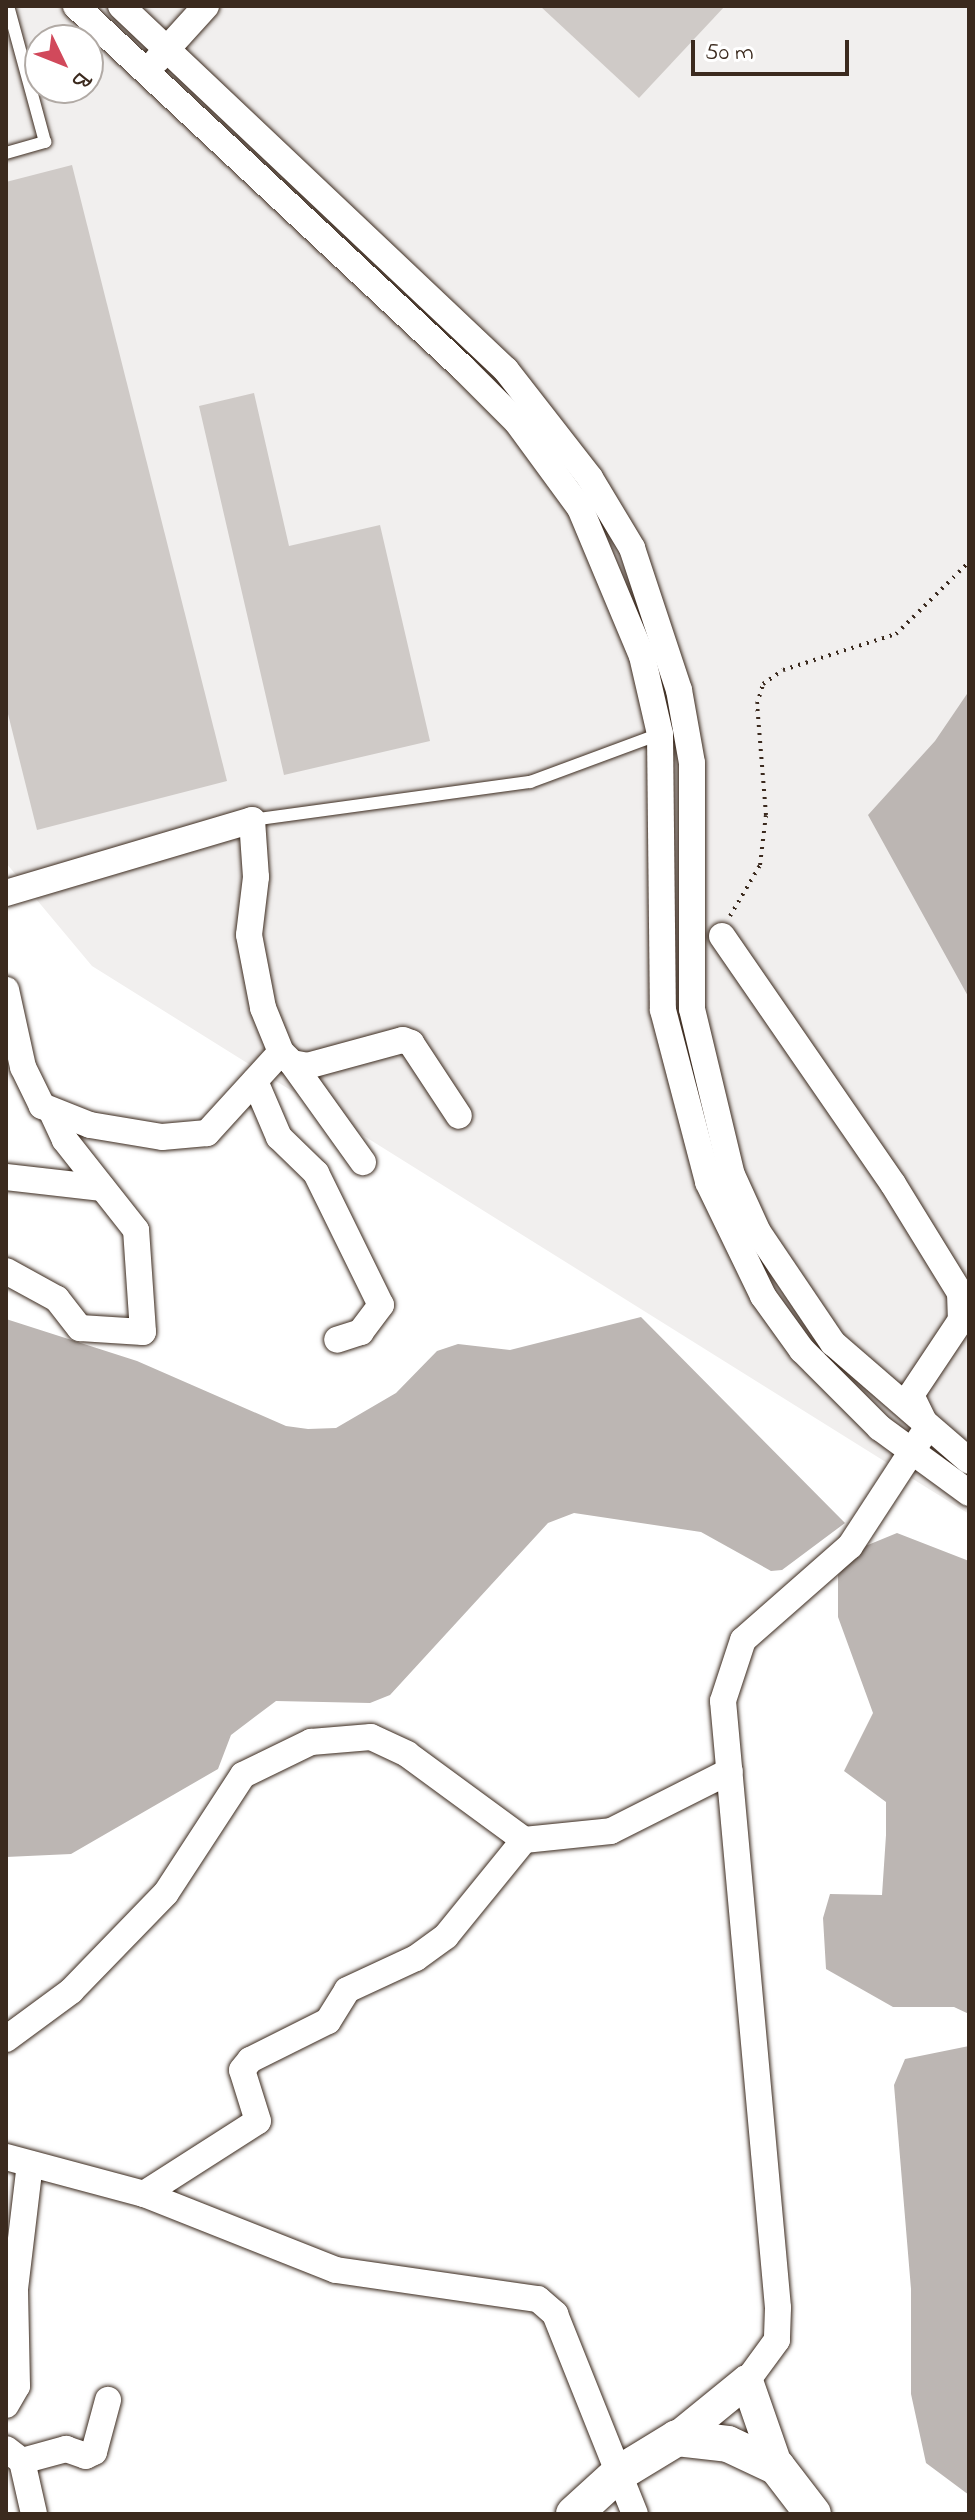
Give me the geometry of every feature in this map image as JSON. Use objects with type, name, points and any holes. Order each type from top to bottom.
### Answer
[{"type":"main road","points":[[574,2514],[618,2474],[677,2438],[728,2444],[777,2467],[813,2514]]},
{"type":"street","points":[[76,6],[517,422],[580,508],[616,586],[642,656],[660,734],[663,1010],[694,1143],[763,1296],[846,1398],[910,1454],[969,1493]]},
{"type":"street","points":[[121,6],[506,370],[581,466],[632,548],[679,690],[692,763],[692,1009],[732,1175],[758,1232],[833,1343],[927,1428],[969,1461]]},
{"type":"street","points":[[146,71],[206,6]]},
{"type":"street","points":[[6,893],[252,820],[256,877],[249,935],[263,1008],[286,1058],[363,1162]]},
{"type":"street","points":[[722,936],[960,1293],[961,1320],[911,1395],[927,1428]]},
{"type":"street","points":[[6,990],[23,1067],[102,1188],[136,1230],[143,1332],[80,1328],[57,1299],[6,1271]]},
{"type":"street","points":[[286,1058],[307,1066],[403,1040],[411,1043],[459,1116]]},
{"type":"street","points":[[53,1114],[162,1137],[207,1133],[255,1081],[286,1058]]},
{"type":"street","points":[[255,1081],[279,1137],[316,1173],[381,1305],[361,1332],[337,1340]]},
{"type":"street","points":[[6,1177],[102,1188]]},
{"type":"street","points":[[677,2438],[747,2381],[777,2340],[778,2308],[723,1701],[743,1640],[850,1546],[927,1428]]},
{"type":"street","points":[[6,2039],[71,1991],[166,1893],[243,1775],[311,1742],[371,1737],[383,1742],[524,1840],[611,1831],[730,1771]]},
{"type":"street","points":[[144,2194],[258,2121],[242,2070],[250,2060],[328,2021],[340,1995],[446,1936],[524,1840]]},
{"type":"street","points":[[6,2405],[17,2386],[15,2289],[18,2160],[144,2194],[336,2270],[538,2299],[555,2314],[635,2514]]},
{"type":"street","points":[[747,2381],[777,2467]]},
{"type":"street","points":[[34,2514],[14,2455],[66,2449],[86,2456],[94,2452],[108,2400]]},
{"type":"street","points":[[6,2507],[24,2514]]},
{"type":"lane","points":[[6,153],[45,142],[8,6]]},
{"type":"lane","points":[[252,820],[530,782],[660,734]]},
{"type":"path","points":[[722,936],[760,865],[766,815],[757,704],[763,684],[783,670],[896,634],[969,562]]},
{"type":"shaded area","points":[[6,6],[969,6],[969,1514],[92,966],[6,863]]},
{"type":"shaded area","points":[[969,691],[969,998],[868,815],[935,741]]},
{"type":"shaded area","points":[[641,1317],[845,1523],[782,1570],[771,1571],[701,1532],[574,1513],[548,1523],[390,1695],[370,1703],[276,1701],[231,1735],[218,1769],[71,1854],[6,1857],[6,1319],[137,1361],[286,1426],[308,1429],[336,1428],[396,1393],[437,1351],[458,1344],[510,1350]]},
{"type":"shaded area","points":[[897,1533],[969,1561],[969,2014],[954,2007],[893,2007],[826,1969],[823,1918],[830,1894],[882,1895],[886,1835],[886,1802],[844,1771],[873,1713],[838,1617],[838,1575],[863,1547]]},
{"type":"shaded area","points":[[969,2046],[969,2495],[926,2463],[911,2394],[911,2289],[894,2085],[905,2059]]},
{"type":"building","points":[[540,6],[725,6],[639,98]]},
{"type":"building","points":[[72,165],[227,781],[37,830],[6,706],[6,182]]},
{"type":"building","points":[[254,393],[289,546],[380,525],[430,741],[284,775],[199,406]]}]
